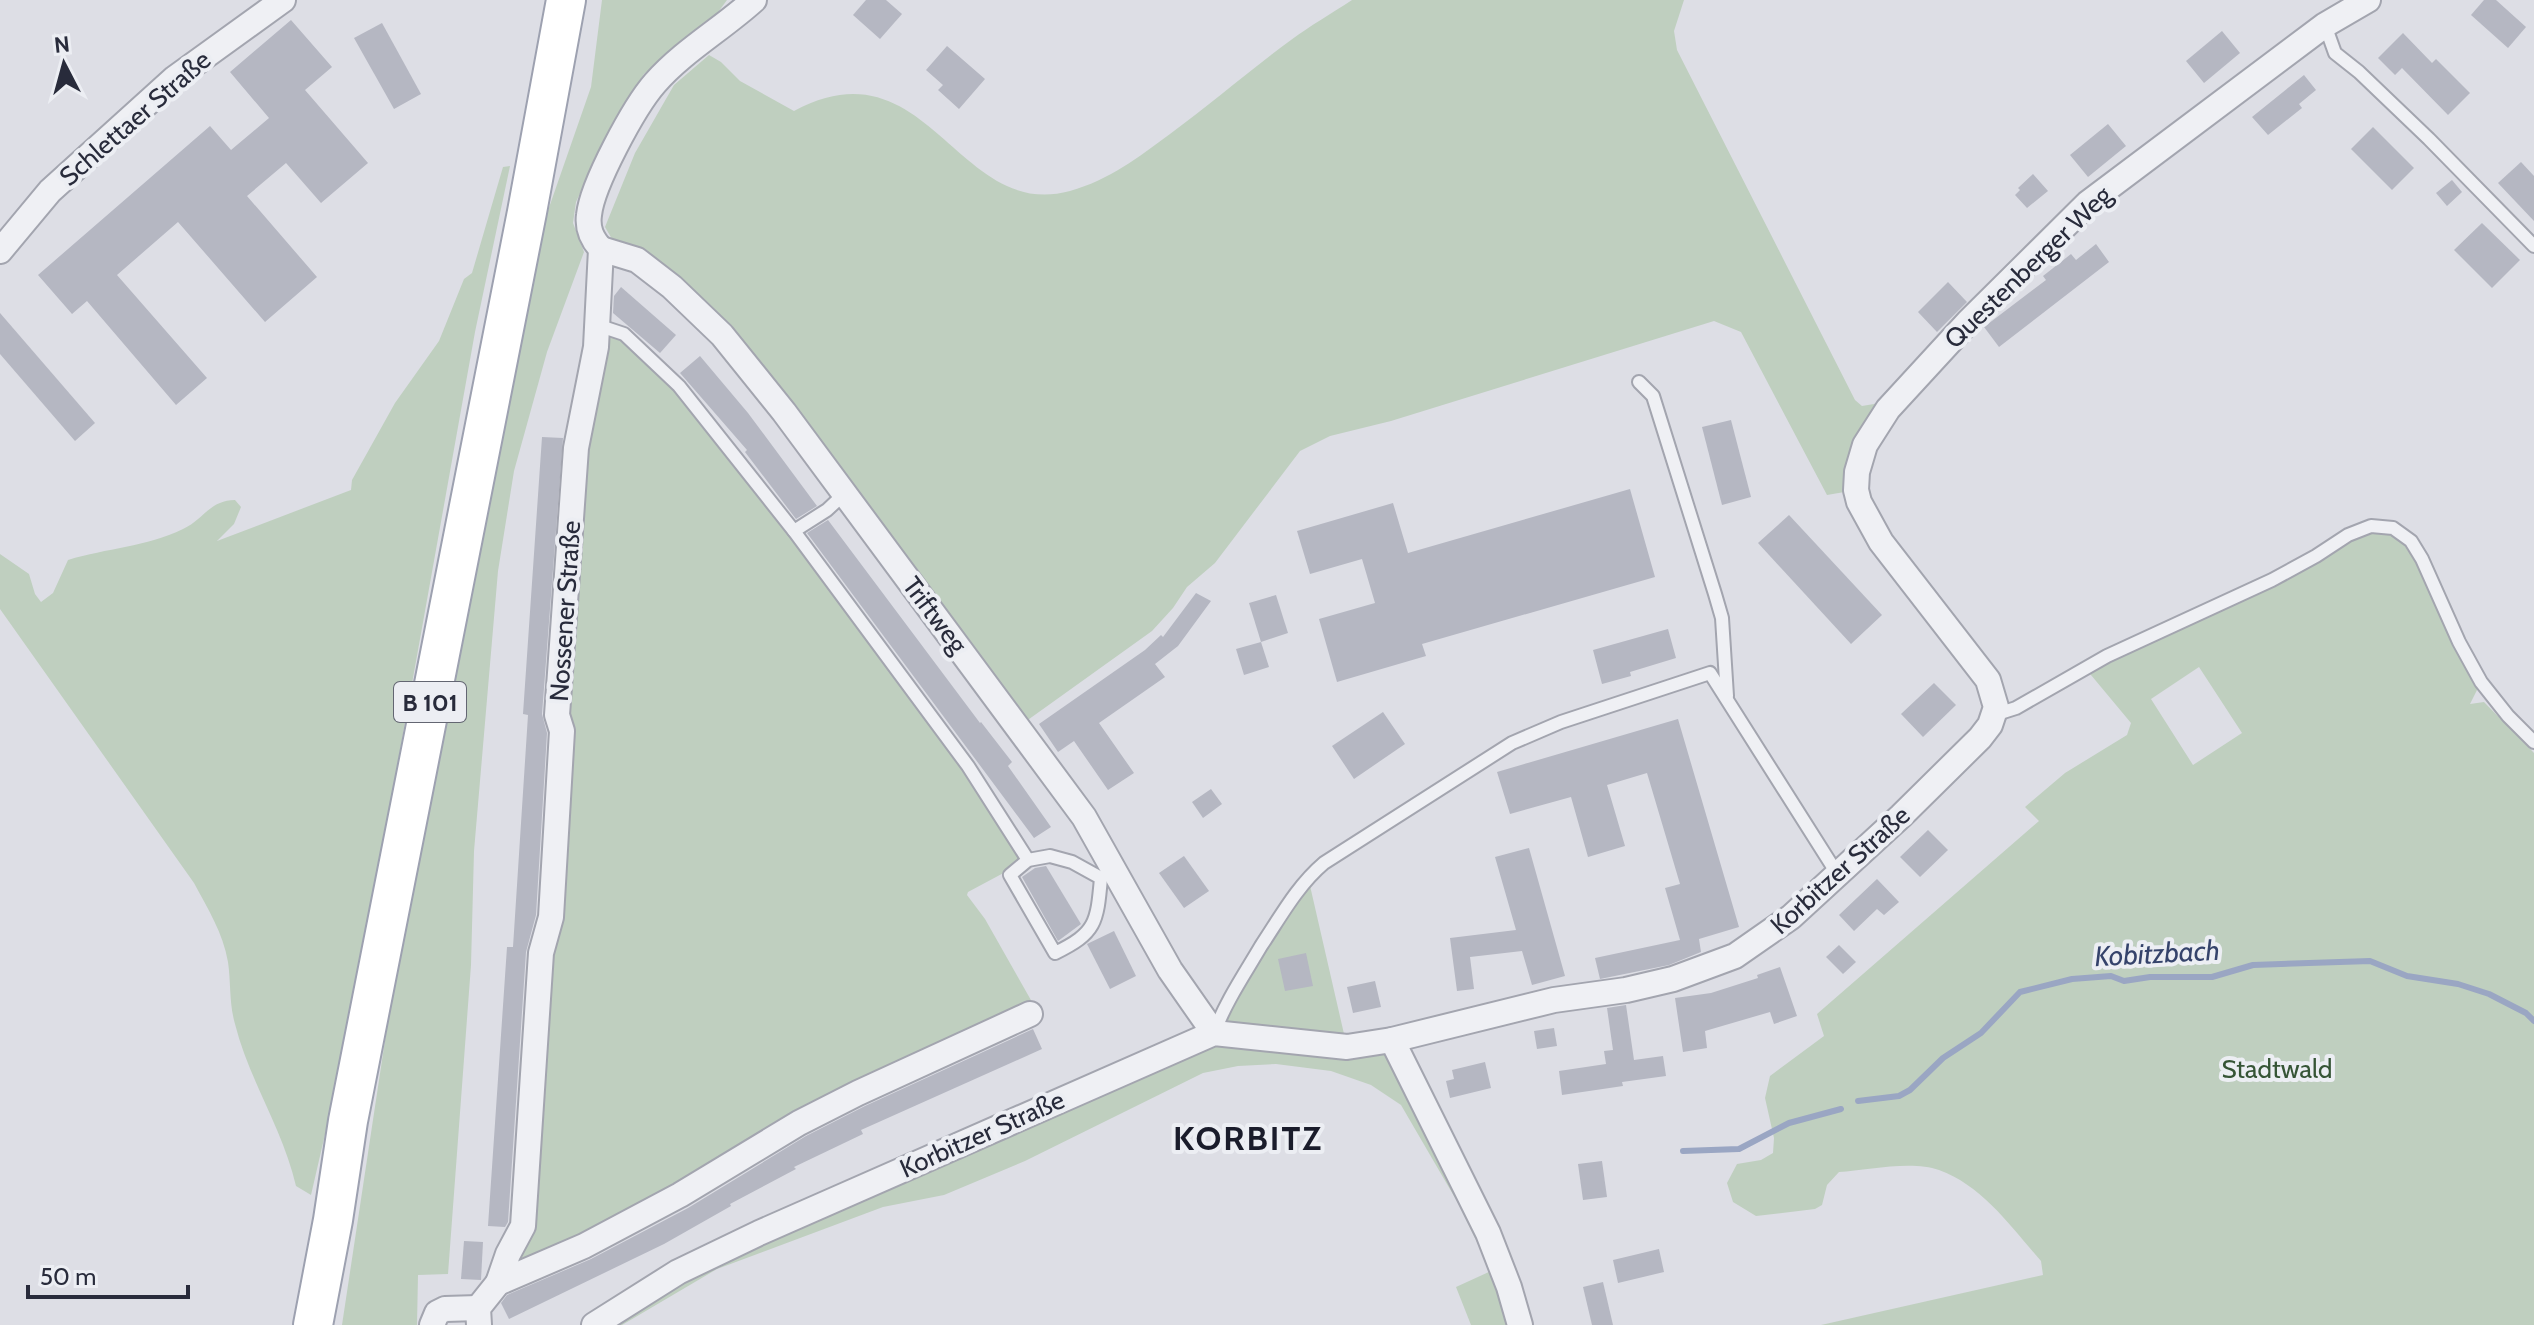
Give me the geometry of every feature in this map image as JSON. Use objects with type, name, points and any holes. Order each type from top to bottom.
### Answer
[{"type":"main road","name":"B 101","points":[[313,1325],[348,1121],[566,0]]},
{"type":"street","name":"Schlettaer Straße","points":[[0,251],[50,191],[175,78],[283,0]]},
{"type":"street","name":"Nossener Straße","points":[[498,1283],[508,1254],[523,1226],[541,953],[551,917],[562,731],[557,715],[576,448],[596,347],[601,249],[592,238],[588,218],[592,197],[629,119],[654,84],[685,54],[754,0]]},
{"type":"street","name":"Questenberger Weg","points":[[1994,715],[1995,698],[1988,680],[1868,523],[1856,490],[1860,456],[1888,409],[1968,322],[2088,203],[2325,25],[2368,0]]},
{"type":"street","name":"Triftweg","points":[[601,249],[637,260],[672,287],[722,335],[1084,817],[1108,874],[1214,1033]]},
{"type":"street","name":"Korbitzer Straße","points":[[594,1325],[678,1272],[746,1239],[1214,1033],[1347,1047],[1392,1040],[1554,1000],[1626,990],[1712,967],[1769,934],[1838,875],[1961,759],[1980,738],[1994,715]]},
{"type":"street","points":[[432,1325],[437,1313],[445,1309],[479,1317],[498,1283],[584,1246],[680,1195],[799,1123],[858,1093],[1030,1014]]},
{"type":"street","points":[[1392,1040],[1488,1233],[1520,1325]]},
{"type":"lane","points":[[2325,25],[2335,53],[2429,139],[2534,246]]},
{"type":"lane","points":[[597,325],[624,334],[670,377],[794,531],[968,766],[1028,860]]},
{"type":"lane","points":[[1639,382],[1653,396],[1722,618],[1728,699]]},
{"type":"lane","points":[[794,531],[827,510],[844,494]]},
{"type":"lane","points":[[1994,715],[2016,708],[2107,656],[2272,580],[2348,535],[2371,526],[2393,528],[2411,541],[2481,682],[2534,742]]},
{"type":"lane","points":[[1214,1033],[1224,1005],[1293,897],[1308,877],[1338,854],[1512,743],[1561,722],[1710,673],[1838,875]]},
{"type":"lane","points":[[1050,856],[1108,874],[1091,928],[1080,941],[1055,953],[1010,875],[1028,860],[1050,856]]},
{"type":"green space","points":[[602,0],[727,0],[716,15],[644,74],[617,115],[576,202],[573,223],[584,252],[547,352],[514,471],[498,571],[474,851],[471,965],[448,1274],[418,1275],[417,1325],[342,1325],[389,1014],[497,446],[544,222],[591,87]]},
{"type":"green space","points":[[1352,0],[1684,0],[1674,31],[1677,50],[1855,400],[1862,406],[1886,397],[1856,490],[1827,495],[1741,332],[1714,321],[1391,421],[1330,436],[1300,451],[1215,563],[1187,587],[1152,631],[1018,727],[722,335],[601,249],[612,239],[605,227],[635,153],[674,85],[709,55],[740,81],[794,111],[840,95],[878,97],[910,113],[998,181],[1031,194],[1070,191],[1098,181],[1135,159],[1291,40]]},
{"type":"green space","points":[[510,166],[475,332],[353,1013],[311,1195],[296,1186],[283,1145],[241,1045],[232,1008],[228,962],[214,921],[194,883],[0,609],[0,554],[29,574],[41,602],[53,593],[68,560],[169,535],[190,525],[219,503],[235,500],[241,507],[234,524],[217,541],[351,490],[352,480],[395,403],[439,341],[464,279],[472,273],[503,167]]},
{"type":"green space","points":[[597,325],[624,334],[661,368],[794,531],[1028,860],[967,895],[985,919],[1036,1009],[498,1283],[523,1226]]},
{"type":"green space","name":"Stadtwald","points":[[2371,526],[2411,541],[2481,682],[2470,704],[2484,702],[2534,753],[2534,1325],[1821,1325],[2043,1275],[2041,1261],[1983,1197],[1955,1177],[1928,1167],[1903,1166],[1839,1172],[1827,1185],[1822,1205],[1815,1209],[1756,1216],[1733,1202],[1727,1183],[1737,1164],[1761,1160],[1773,1153],[1774,1138],[1765,1098],[1770,1076],[1824,1036],[1817,1014],[2039,821],[2025,807],[2065,773],[2127,735],[2131,723],[2086,669]],"holes":[[[2199,667],[2242,733],[2193,765],[2151,699]]]},
{"type":"green space","points":[[1308,877],[1347,1047],[1392,1040],[1488,1233],[1511,1325],[1471,1325],[1456,1287],[1491,1271],[1458,1203],[1401,1105],[1371,1085],[1331,1071],[1276,1064],[1238,1066],[1203,1073],[1025,1161],[944,1195],[883,1207],[717,1269],[622,1325],[608,1325],[676,1282],[1214,1033]]},
{"type":"building","points":[[866,0],[886,0],[902,14],[880,39],[853,15]]},
{"type":"building","points":[[2484,0],[2496,0],[2526,27],[2508,48],[2471,15]]},
{"type":"building","points":[[291,20],[332,67],[305,90],[368,163],[321,203],[286,163],[247,196],[317,277],[265,322],[178,222],[117,275],[207,378],[176,405],[87,301],[72,314],[38,275],[210,126],[231,150],[269,118],[230,72]]},
{"type":"building","points":[[382,23],[421,94],[394,109],[354,38]]},
{"type":"building","points":[[2222,31],[2240,53],[2204,83],[2186,61]]},
{"type":"building","points":[[2403,33],[2432,63],[2436,59],[2470,93],[2448,115],[2402,68],[2395,75],[2378,58]]},
{"type":"building","points":[[947,46],[985,79],[959,109],[938,90],[943,85],[926,70]]},
{"type":"building","points":[[2304,75],[2316,90],[2299,104],[2302,108],[2268,135],[2252,117]]},
{"type":"building","points":[[2108,124],[2126,146],[2088,177],[2070,155]]},
{"type":"building","points":[[2373,127],[2414,168],[2392,190],[2351,149]]},
{"type":"building","points":[[2521,162],[2534,176],[2534,221],[2498,183]]},
{"type":"building","points":[[2033,174],[2048,191],[2027,208],[2015,195]]},
{"type":"building","points":[[2452,180],[2462,192],[2447,206],[2436,193]]},
{"type":"building","points":[[2482,223],[2520,260],[2492,288],[2454,250]]},
{"type":"building","points":[[2096,244],[2109,262],[1999,347],[1984,327],[2046,280],[2043,276],[2071,254],[2076,260]]},
{"type":"building","points":[[1948,282],[1967,302],[1937,332],[1918,312]]},
{"type":"building","points":[[621,287],[676,335],[660,353],[613,313],[614,296]]},
{"type":"building","points":[[0,313],[95,423],[75,441],[0,354]]},
{"type":"building","points":[[700,356],[748,413],[817,506],[796,519],[745,452],[747,450],[680,373]]},
{"type":"building","points":[[1731,420],[1751,497],[1722,505],[1702,427]]},
{"type":"building","points":[[542,437],[563,438],[542,714],[547,733],[536,915],[526,952],[508,1222],[505,1227],[488,1226],[507,947],[513,947],[528,715],[523,714]]},
{"type":"building","points":[[1630,489],[1655,577],[1422,644],[1426,656],[1337,682],[1319,619],[1375,603],[1362,559],[1310,574],[1297,531],[1393,503],[1408,553]]},
{"type":"building","points":[[1789,515],[1882,615],[1851,644],[1758,543]]},
{"type":"building","points":[[828,520],[1012,762],[1008,766],[1051,827],[1034,838],[807,533]]},
{"type":"building","points":[[1196,593],[1211,601],[1178,646],[1155,664],[1165,677],[1099,723],[1134,773],[1108,790],[1074,741],[1058,752],[1039,724],[1145,650],[1161,635],[1163,637]]},
{"type":"building","points":[[1276,595],[1288,633],[1261,642],[1249,603]]},
{"type":"building","points":[[1668,629],[1676,658],[1602,684],[1593,650]]},
{"type":"building","points":[[1261,642],[1269,667],[1244,675],[1236,649]]},
{"type":"building","points":[[1934,683],[1956,705],[1923,737],[1901,714]]},
{"type":"building","points":[[1383,712],[1405,744],[1354,779],[1332,746]]},
{"type":"building","points":[[1678,719],[1739,927],[1699,939],[1701,952],[1669,965],[1600,979],[1595,958],[1680,940],[1665,888],[1680,884],[1647,773],[1607,785],[1625,846],[1588,857],[1571,797],[1510,814],[1497,772]]},
{"type":"building","points":[[1211,789],[1222,804],[1203,818],[1192,802]]},
{"type":"building","points":[[1928,830],[1948,850],[1920,877],[1900,857]]},
{"type":"building","points":[[1529,848],[1565,976],[1532,985],[1522,951],[1470,957],[1474,989],[1457,991],[1450,938],[1516,930],[1495,857]]},
{"type":"building","points":[[1184,856],[1209,891],[1184,908],[1159,873]]},
{"type":"building","points":[[1046,866],[1081,924],[1058,941],[1022,877],[1035,868]]},
{"type":"building","points":[[1877,879],[1899,902],[1884,915],[1877,909],[1854,931],[1839,915]]},
{"type":"building","points":[[1114,931],[1136,976],[1110,989],[1087,944]]},
{"type":"building","points":[[1839,945],[1856,962],[1843,974],[1826,957]]},
{"type":"building","points":[[1306,953],[1313,986],[1285,991],[1278,959]]},
{"type":"building","points":[[1780,967],[1797,1016],[1774,1024],[1770,1012],[1705,1031],[1707,1048],[1683,1052],[1675,998],[1711,993],[1758,978],[1757,975]]},
{"type":"building","points":[[1375,981],[1381,1007],[1353,1013],[1347,987]]},
{"type":"building","points":[[1626,1005],[1634,1060],[1663,1056],[1666,1076],[1562,1095],[1559,1071],[1606,1064],[1604,1051],[1613,1050],[1607,1008]]},
{"type":"building","points":[[1554,1028],[1557,1046],[1537,1049],[1534,1031]]},
{"type":"building","points":[[1033,1029],[1042,1049],[861,1130],[863,1134],[794,1167],[796,1169],[664,1244],[509,1319],[501,1303],[507,1295],[591,1259],[688,1208],[806,1136],[865,1106]]},
{"type":"building","points":[[1485,1062],[1491,1088],[1450,1098],[1446,1081],[1454,1079],[1452,1070]]},
{"type":"building","points":[[1602,1161],[1607,1197],[1583,1200],[1578,1164]]},
{"type":"building","points":[[464,1241],[483,1242],[481,1280],[461,1279]]},
{"type":"building","points":[[1659,1249],[1664,1272],[1618,1283],[1613,1260]]},
{"type":"building","points":[[1603,1282],[1613,1325],[1592,1325],[1583,1287]]},
{"type":"waterway","name":"Kobitzbach","points":[[1858,1101],[1899,1096],[1910,1090],[1943,1058],[1981,1033],[2020,992],[2072,979],[2111,976],[2124,981],[2150,977],[2212,977],[2253,965],[2370,961],[2407,976],[2458,984],[2489,994],[2526,1013],[2534,1021]]},
{"type":"waterway","name":"Kobitzbach","points":[[1683,1151],[1739,1149],[1789,1123],[1841,1109]]},
{"type":"district","name":"KORBITZ","points":[[1248,1138]]}]
